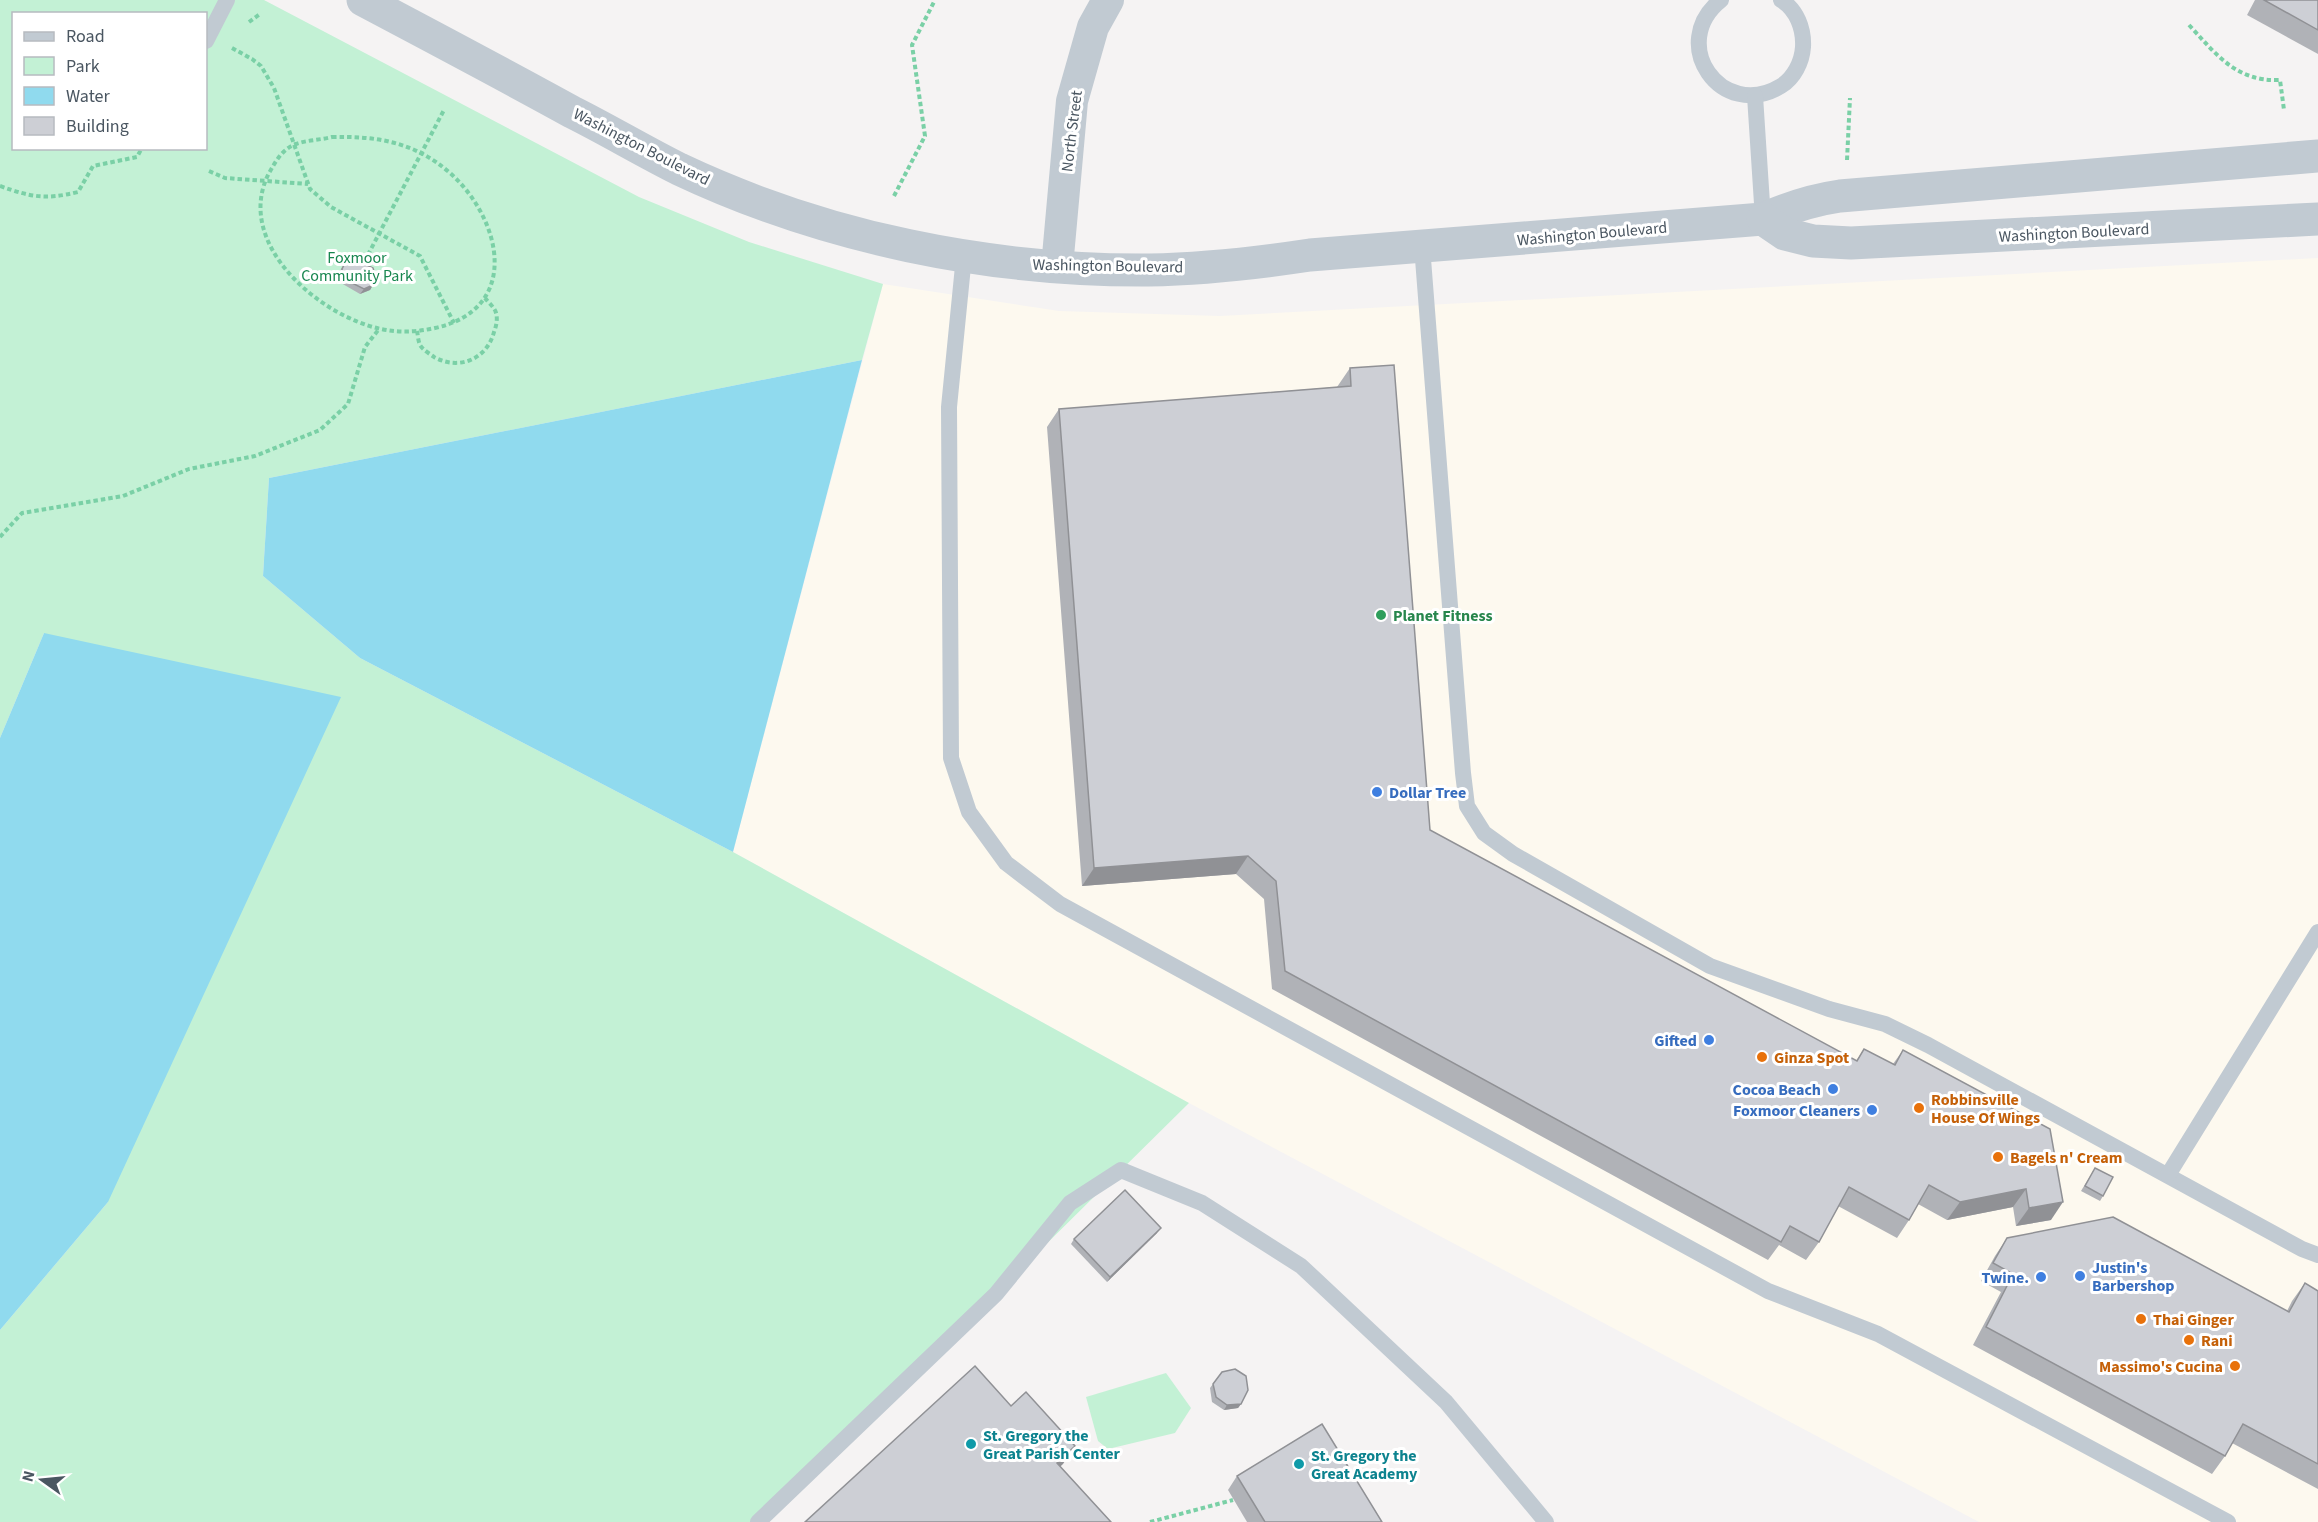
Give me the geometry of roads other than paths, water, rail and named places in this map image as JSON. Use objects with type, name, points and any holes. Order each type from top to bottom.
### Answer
[{"type":"street","name":"Washington Boulevard","points":[[363,0],[680,169],[784,211],[873,237],[964,256],[1057,267],[1150,270],[1243,264],[1310,255],[1763,219],[1788,208],[1840,196],[2318,156]]},
{"type":"street","name":"North Street","points":[[1057,267],[1072,101],[1093,27],[1108,0]]},
{"type":"street","name":"Washington Boulevard","points":[[1763,219],[1785,234],[1813,241],[1851,243],[2318,219]]},
{"type":"lane","points":[[207,39],[227,0]]},
{"type":"lane","points":[[1721,0],[1704,18],[1699,33],[1699,49],[1703,65],[1712,78],[1725,89],[1739,95],[1755,96],[1771,92],[1785,84],[1796,71],[1802,56],[1804,40],[1801,25],[1794,12],[1781,0]]},
{"type":"lane","points":[[1755,96],[1763,219]]},
{"type":"lane","points":[[1422,246],[1463,772],[1467,806],[1484,833],[1513,854],[1710,966],[1829,1009],[1885,1024],[1948,1055],[2302,1249],[2318,1255]]},
{"type":"lane","points":[[964,256],[949,408],[951,758],[969,812],[1006,863],[1060,904],[1768,1291],[1878,1334],[2228,1522]]},
{"type":"lane","points":[[2168,1175],[2318,932]]},
{"type":"lane","points":[[758,1522],[996,1294],[1070,1203],[1121,1170],[1202,1203],[1301,1266],[1446,1402],[1546,1522]]},
{"type":"water","points":[[862,360],[733,852],[360,658],[263,576],[269,478]]},
{"type":"water","points":[[44,633],[341,697],[108,1202],[0,1330],[0,738]]},
{"type":"place","name":"Planet Fitness","points":[[1381,615]]},
{"type":"place","name":"Dollar Tree","points":[[1377,792]]},
{"type":"place","name":"Gifted","points":[[1709,1040]]},
{"type":"place","name":"Ginza Spot","points":[[1762,1057]]},
{"type":"place","name":"Cocoa Beach","points":[[1833,1089]]},
{"type":"place","name":"Robbinsville House Of Wings","points":[[1919,1108]]},
{"type":"place","name":"Foxmoor Cleaners","points":[[1872,1110]]},
{"type":"place","name":"Bagels n' Cream","points":[[1998,1157]]},
{"type":"place","name":"Justin's Barbershop","points":[[2080,1276]]},
{"type":"place","name":"Twine.","points":[[2041,1277]]},
{"type":"place","name":"Thai Ginger","points":[[2141,1319]]},
{"type":"place","name":"Rani","points":[[2189,1340]]},
{"type":"place","name":"Massimo's Cucina","points":[[2235,1366]]},
{"type":"place","name":"St. Gregory the Great Parish Center","points":[[971,1444]]},
{"type":"place","name":"St. Gregory the Great Academy","points":[[1299,1464]]},
{"type":"park label","name":"Foxmoor Community Park","points":[[357,266]]}]
